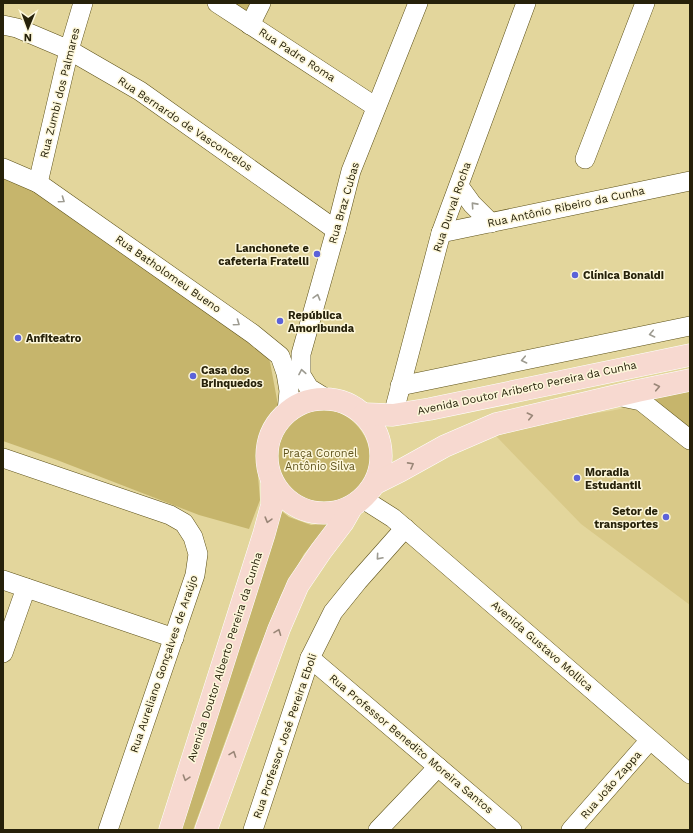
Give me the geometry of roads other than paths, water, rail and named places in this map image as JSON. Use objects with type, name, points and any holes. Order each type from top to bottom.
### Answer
[{"type":"main road","name":"Avenida Doutor Ariberto Pereira da Cunha","points":[[364,414],[393,415],[430,409],[690,355]]},
{"type":"main road","points":[[206,830],[278,629],[298,585],[321,551],[366,494],[382,459],[381,442],[375,428],[364,414],[347,403],[327,398],[307,401],[287,412],[274,428],[267,446],[267,464],[272,482],[285,498],[303,510],[323,514],[366,494],[400,471],[445,446],[496,424],[690,380]]},
{"type":"main road","name":"Avenida Doutor Alberto Pereira da Cunha","points":[[170,830],[264,534],[272,505],[272,482]]},
{"type":"street","name":"Rua Zumbi dos Palmares","points":[[38,183],[69,50],[83,3]]},
{"type":"street","name":"Rua Padre Roma","points":[[217,3],[376,107]]},
{"type":"street","points":[[250,24],[261,3]]},
{"type":"street","name":"Rua Braz Cubas","points":[[327,398],[309,388],[301,375],[301,354],[351,171],[418,3]]},
{"type":"street","name":"Rua Durval Rocha","points":[[393,415],[441,233],[526,3]]},
{"type":"street","points":[[584,159],[645,3]]},
{"type":"street","name":"Rua Bernardo de Vasconcelos","points":[[3,25],[17,28],[69,50],[140,91],[336,230]]},
{"type":"street","name":"Rua Batholomeu Bueno","points":[[3,168],[38,183],[253,334],[280,356],[286,374],[289,391],[287,412]]},
{"type":"street","name":"Rua Antônio Ribeiro da Cunha","points":[[441,233],[690,181]]},
{"type":"street","points":[[459,186],[472,204],[491,223]]},
{"type":"street","points":[[400,386],[690,326]]},
{"type":"street","points":[[271,349],[282,352],[287,350],[306,334]]},
{"type":"street","points":[[616,396],[641,401],[690,440]]},
{"type":"street","name":"Rua Aureliano Gonçalves de Araújo","points":[[3,458],[170,515],[184,523],[193,537],[198,554],[196,575],[108,830]]},
{"type":"street","name":"Avenida Gustavo Mollica","points":[[366,494],[690,774]]},
{"type":"street","name":"Rua Professor José Pereira Eboli","points":[[253,830],[310,658],[333,612],[358,581],[399,523]]},
{"type":"street","points":[[3,580],[174,638]]},
{"type":"street","points":[[3,653],[26,588]]},
{"type":"street","name":"Rua Professor Benedito Moreira Santos","points":[[310,658],[512,830]]},
{"type":"street","name":"Rua João Zappa","points":[[572,830],[650,740]]},
{"type":"street","points":[[378,830],[438,767]]},
{"type":"place","name":"Lanchonete e cafeteria Fratelli","points":[[317,254]]},
{"type":"place","name":"Clínica Bonaldi","points":[[575,275]]},
{"type":"place","name":"República Amoribunda","points":[[280,321]]},
{"type":"place","name":"Anfiteatro","points":[[18,338]]},
{"type":"place","name":"Casa dos Brinquedos","points":[[193,376]]},
{"type":"place","name":"Moradia Estudantil","points":[[577,478]]},
{"type":"place","name":"Setor de transportes","points":[[666,517]]},
{"type":"park label","name":"Praça Coronel Antônio Silva","points":[[320,459]]}]
